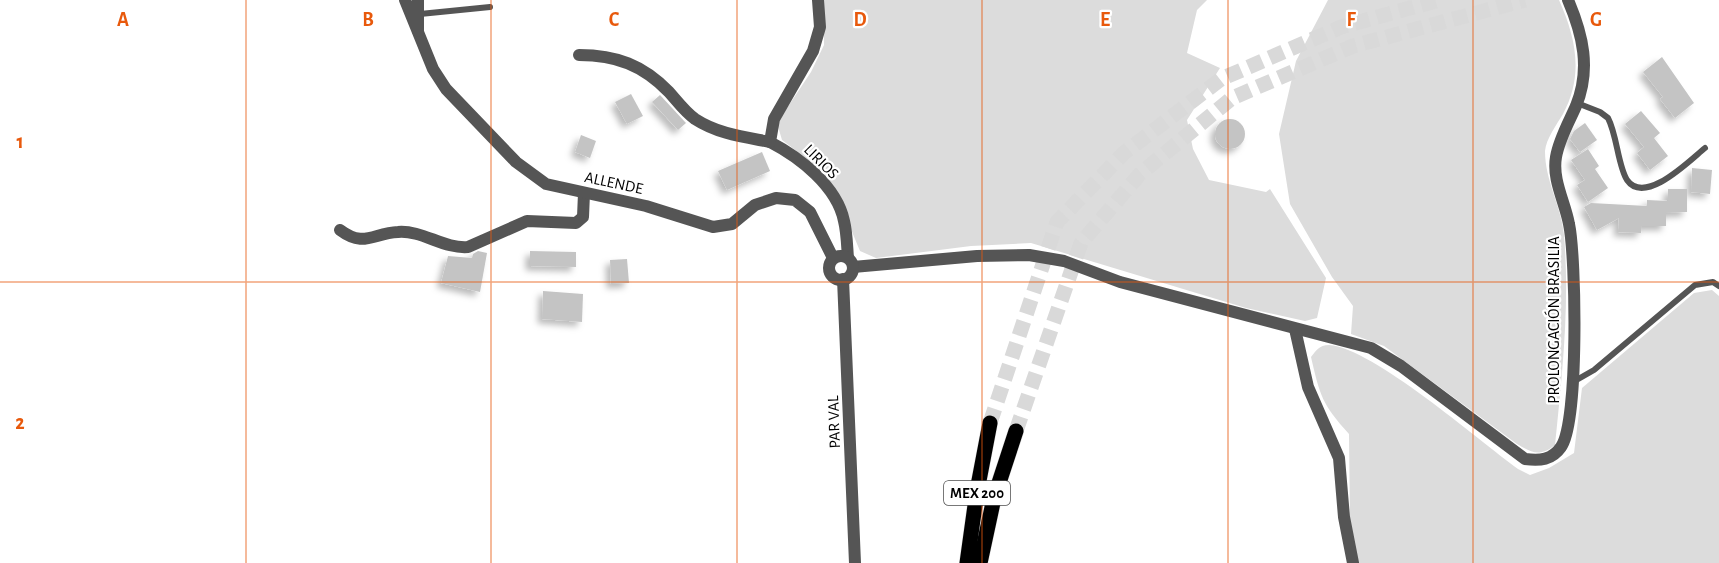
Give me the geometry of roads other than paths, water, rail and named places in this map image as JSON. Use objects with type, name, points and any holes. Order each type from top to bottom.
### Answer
[{"type":"main road","name":"MEX 200","points":[[967,563],[977,491],[990,423]]},
{"type":"main road","name":"MEX 200","points":[[980,563],[994,498],[1016,431]]},
{"type":"street","name":"ALLENDE","points":[[405,0],[433,69],[446,89],[516,162],[546,184],[646,206],[713,227],[732,224],[755,205],[776,198],[795,200],[810,212],[833,258]]},
{"type":"street","points":[[418,0],[420,14],[418,32]]},
{"type":"street","points":[[770,142],[774,119],[813,51],[820,27],[818,0]]},
{"type":"street","name":"PROLONGACIÓN BRASILIA","points":[[851,263],[1029,255],[1064,261],[1120,282],[1371,348],[1401,366],[1525,459],[1540,460],[1552,457],[1563,445],[1568,428],[1573,382],[1570,225],[1557,178],[1556,157],[1584,78],[1585,53],[1580,28],[1569,0]]},
{"type":"street","name":"LIRIOS","points":[[579,55],[604,55],[631,62],[657,80],[694,118],[723,133],[770,142],[795,156],[826,186],[844,219],[851,263]]},
{"type":"street","points":[[340,230],[351,239],[359,240],[397,231],[409,232],[459,248],[468,247],[526,221],[576,223],[583,217],[584,193]]},
{"type":"street","points":[[838,256],[851,263],[848,277],[843,279],[833,277],[830,273],[829,267],[833,258],[838,256]]},
{"type":"street","name":"PAR VAL","points":[[843,279],[855,563]]},
{"type":"street","points":[[1294,329],[1308,387],[1339,458],[1344,517],[1353,563]]},
{"type":"lane","points":[[420,14],[490,7]]},
{"type":"lane","points":[[1577,103],[1600,112],[1608,118],[1627,180],[1634,187],[1647,189],[1658,184],[1705,148]]},
{"type":"lane","points":[[1573,382],[1594,370],[1695,285],[1713,282],[1719,286]]},
{"type":"tunnel","points":[[990,423],[1057,222],[1124,153],[1221,79],[1341,27],[1439,0]]},
{"type":"tunnel","points":[[1016,431],[1081,243],[1140,174],[1232,98],[1353,46],[1525,0]]}]
